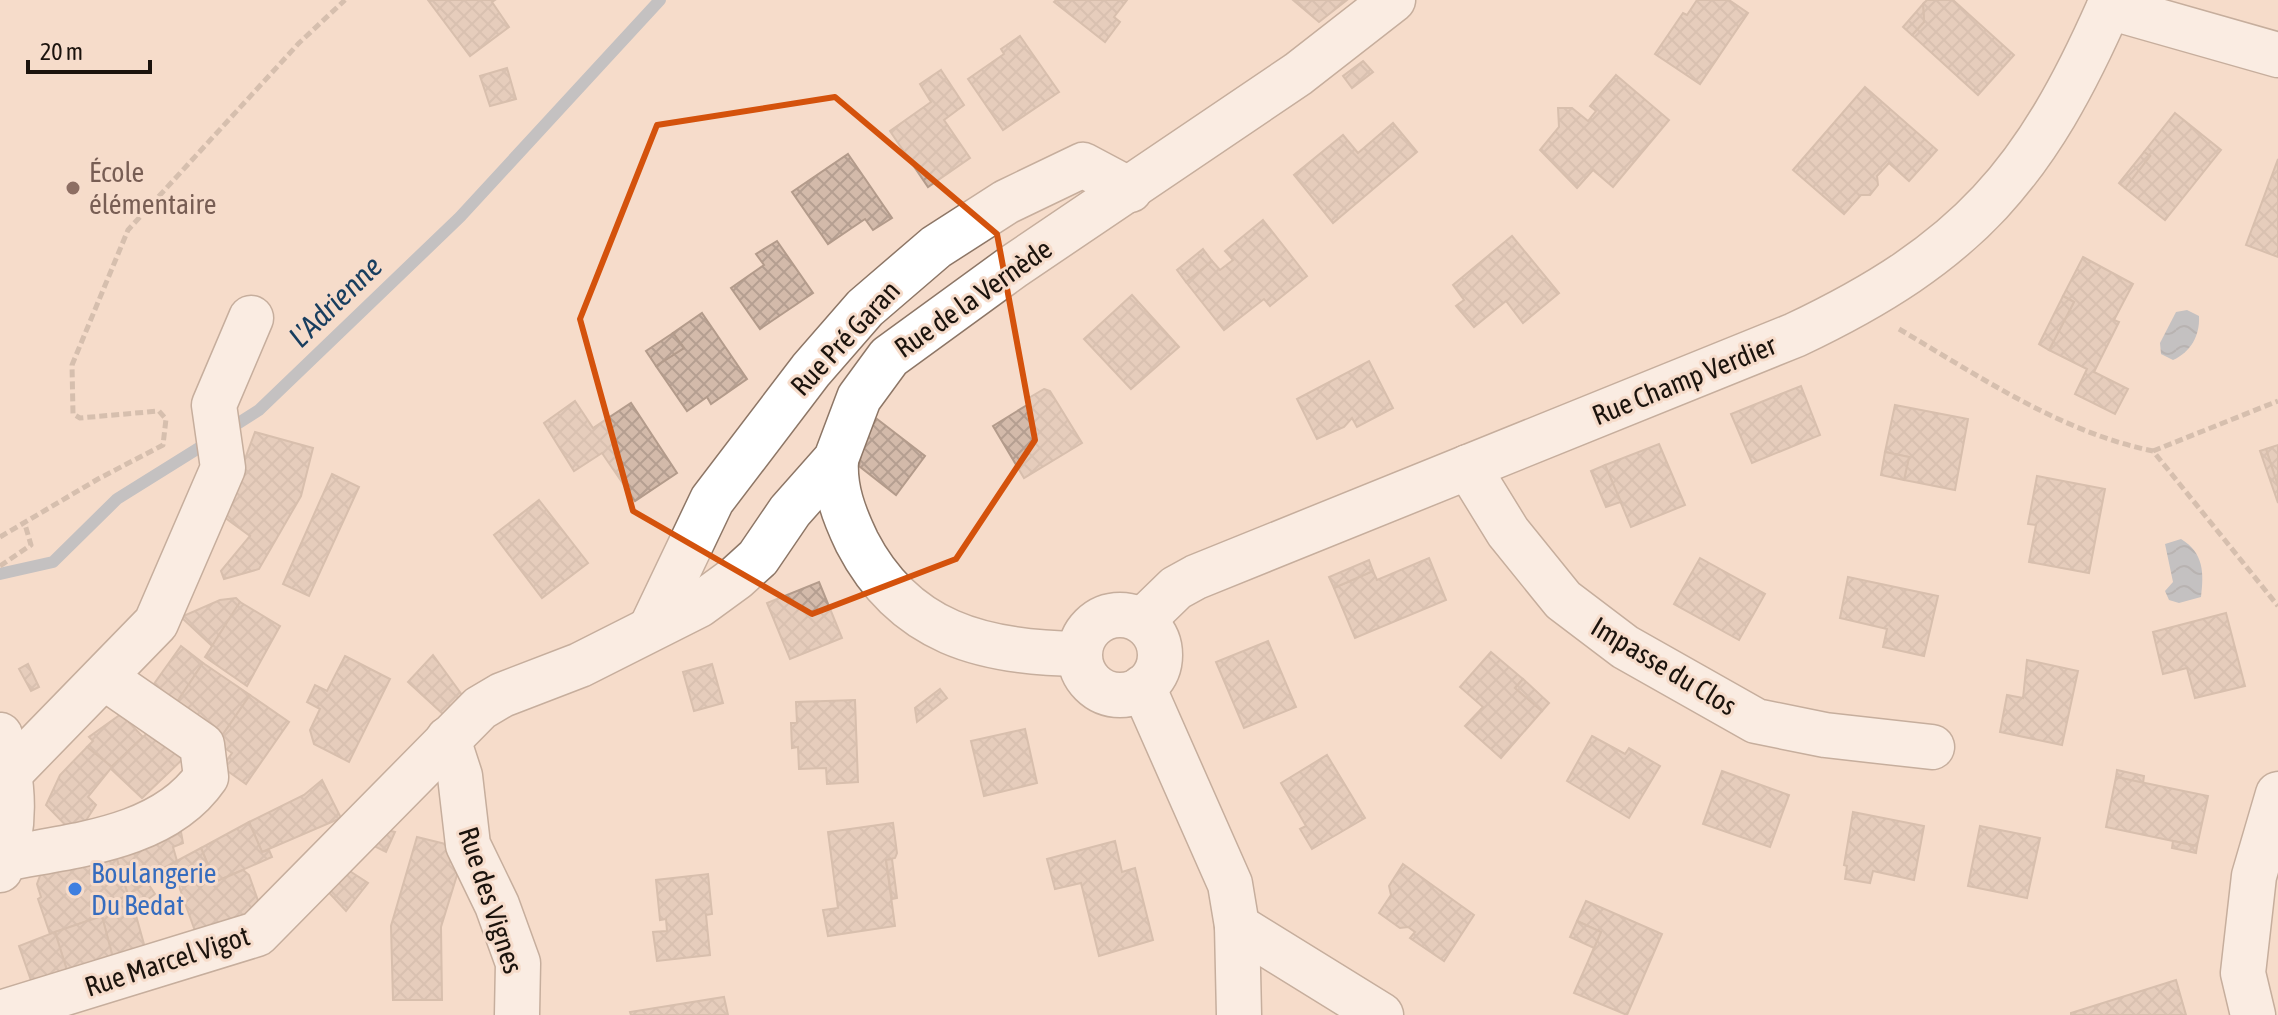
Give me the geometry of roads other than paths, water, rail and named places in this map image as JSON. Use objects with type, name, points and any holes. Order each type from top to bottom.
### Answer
[{"type":"street","name":"Rue de la Vernède","points":[[448,739],[480,708],[502,695],[580,665],[699,605],[758,558],[790,511],[836,459],[859,398],[889,357],[1014,266],[1298,74],[1393,0]]},
{"type":"street","points":[[2110,4],[2278,55]]},
{"type":"street","name":"Rue Champ Verdier","points":[[1142,621],[1176,588],[1196,577],[1795,335],[1865,299],[1967,229],[2005,187],[2037,147],[2080,74],[2110,4]]},
{"type":"street","name":"Rue Pré Garan","points":[[651,628],[712,500],[811,370],[865,308],[936,247],[1006,202],[1083,165],[1130,190]]},
{"type":"street","points":[[2,864],[11,838],[5,754],[105,678],[156,623],[223,468],[214,405],[251,318]]},
{"type":"street","points":[[836,459],[835,479],[851,529],[886,585],[908,607],[933,625],[988,646],[1025,653],[1079,654]]},
{"type":"street","name":"Impasse du Clos","points":[[1468,467],[1508,532],[1563,600],[1625,647],[1756,721],[1825,735],[1932,747]]},
{"type":"street","points":[[1121,614],[1142,621],[1153,631],[1161,658],[1157,671],[1143,687],[1125,695],[1100,690],[1083,671],[1079,654],[1084,636],[1099,620],[1121,614]]},
{"type":"street","points":[[2,864],[93,842],[166,817],[206,777],[202,745],[105,678]]},
{"type":"street","points":[[1143,687],[1224,863],[1237,926],[1239,1015]]},
{"type":"street","name":"Rue Marcel Vigot","points":[[0,1013],[257,934],[448,739]]},
{"type":"street","name":"Rue des Vignes","points":[[448,739],[460,776],[468,845],[497,905],[518,963],[517,1015]]},
{"type":"street","points":[[2253,1015],[2243,973],[2254,876],[2278,794]]},
{"type":"street","points":[[1237,926],[1381,1015]]},
{"type":"water","points":[[2187,310],[2199,316],[2198,330],[2189,348],[2173,360],[2161,354],[2160,343],[2176,312]]},
{"type":"water","points":[[2181,539],[2198,557],[2202,580],[2201,597],[2179,603],[2169,600],[2165,591],[2173,582],[2165,544]]},
{"type":"waterway","name":"L'Adrienne","points":[[226,431],[259,410],[460,217],[660,0]]},
{"type":"waterway","name":"L'Adrienne","points":[[0,574],[53,562],[117,499],[210,441]]},
{"type":"place","name":"École élémentaire","points":[[73,188]]},
{"type":"place","name":"Boulangerie Du Bedat","points":[[75,889]]}]
